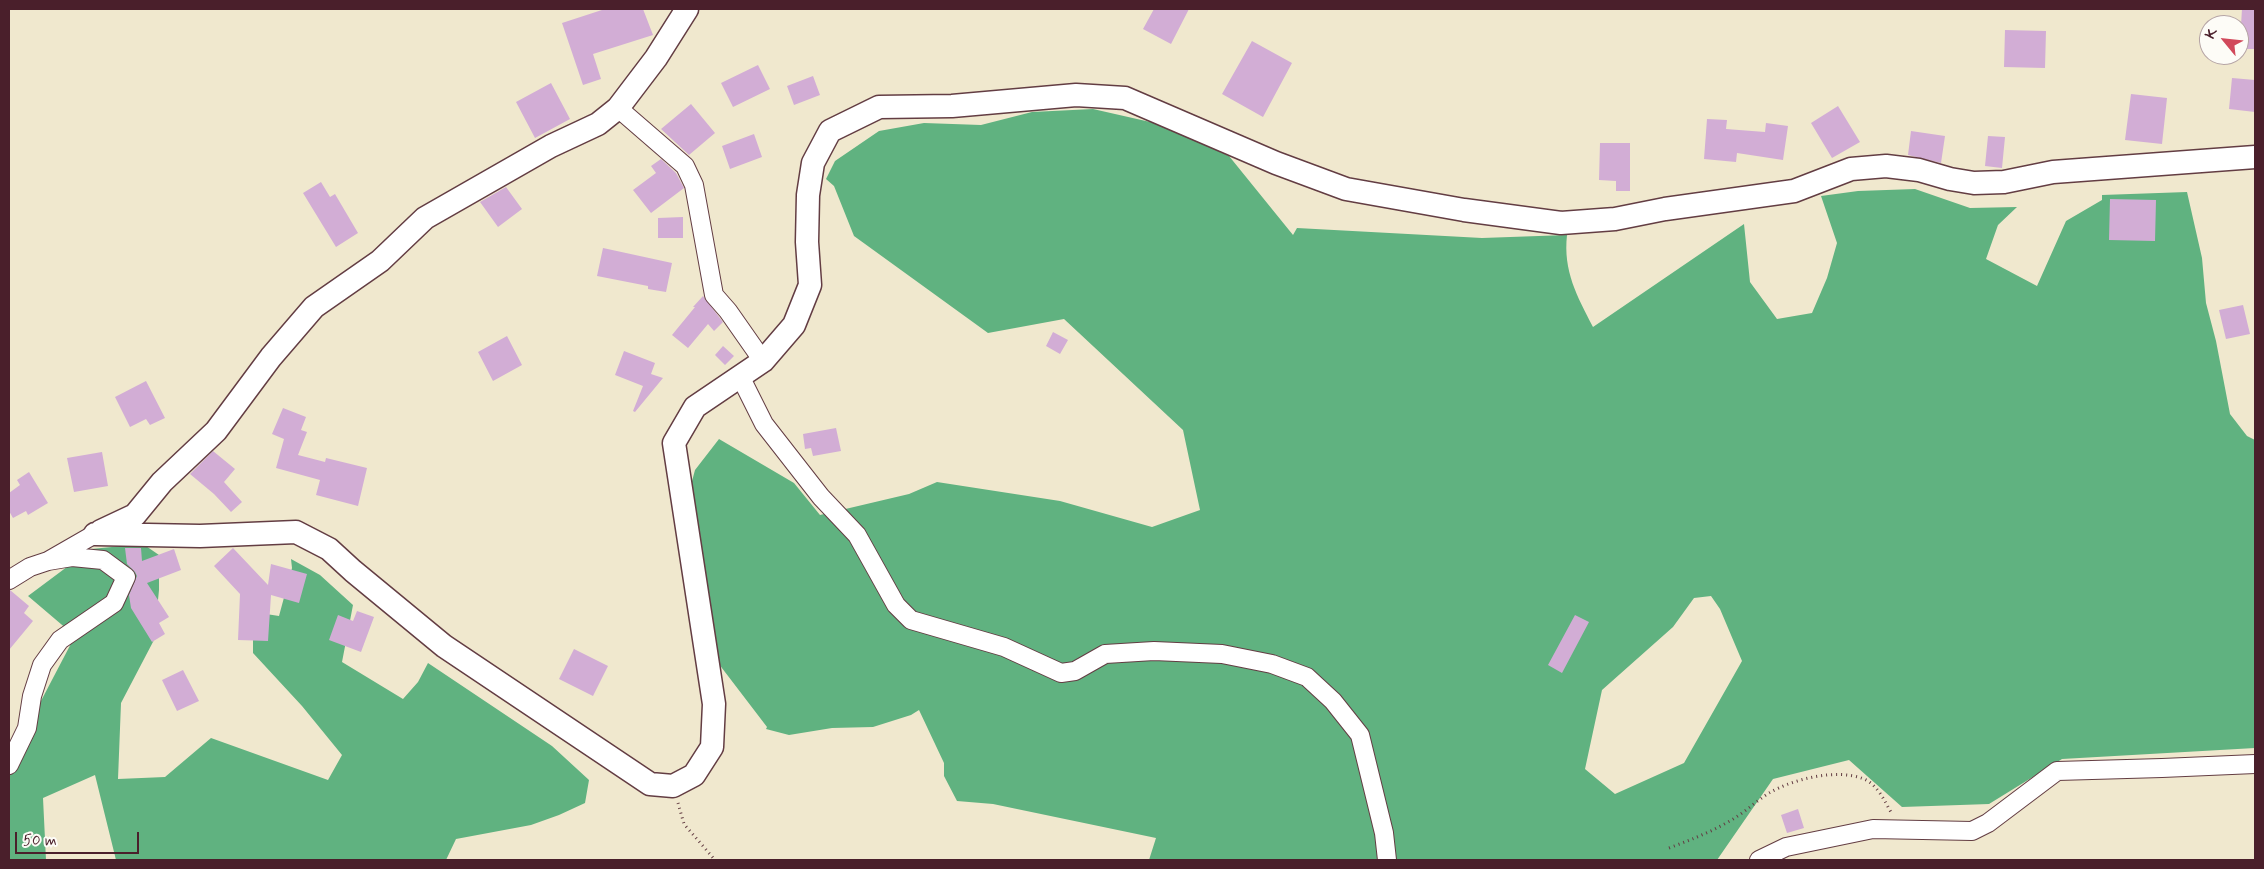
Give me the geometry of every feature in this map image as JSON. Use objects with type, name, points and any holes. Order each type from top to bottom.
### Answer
[{"type":"street","points":[[48,561],[95,534],[135,515],[162,482],[216,431],[271,357],[314,307],[380,260],[425,218],[551,146],[598,124],[618,108],[656,58],[687,9]]},
{"type":"street","points":[[95,534],[200,536],[296,532],[329,549],[352,571],[444,646],[650,784],[673,786],[694,775],[712,747],[714,704],[674,442],[696,407],[763,361],[794,325],[810,285],[807,242],[808,195],[813,163],[830,132],[879,108],[952,106],[1076,95],[1126,98],[1276,163],[1346,189],[1464,210],[1561,223],[1615,219],[1666,209],[1794,191],[1851,169],[1886,166],[1919,170],[1950,180],[1974,183],[2004,182],[2053,172],[2255,157]]},
{"type":"street","points":[[618,108],[684,166],[694,185],[714,295],[728,311],[763,361]]},
{"type":"street","points":[[740,376],[764,424],[821,497],[856,535],[896,605],[911,620],[1004,647],[1061,673],[1075,672],[1105,654],[1154,651],[1222,654],[1272,664],[1307,677],[1333,701],[1360,735],[1384,833],[1387,860]]},
{"type":"street","points":[[9,580],[30,567],[48,561],[72,557],[103,560],[126,577],[114,603],[60,640],[42,665],[32,696],[27,728],[9,765]]},
{"type":"street","points":[[1759,860],[1786,846],[1873,829],[1900,828],[1931,832],[1972,831],[1988,823],[2057,770],[2255,764]]},
{"type":"path","points":[[1669,848],[1702,836],[1730,821],[1769,793],[1808,777],[1844,775],[1865,779],[1876,788],[1900,828]]},
{"type":"path","points":[[673,786],[684,824],[715,860]]},
{"type":"green space","points":[[1093,109],[1159,124],[1229,156],[1293,235],[1297,228],[1482,238],[1567,235],[1567,260],[1572,283],[1593,327],[1744,224],[1750,282],[1777,319],[1812,313],[1827,278],[1837,243],[1821,196],[1858,191],[1915,189],[1970,208],[2017,207],[1998,225],[1986,259],[2037,286],[2066,221],[2102,200],[2102,195],[2187,192],[2202,258],[2206,303],[2216,341],[2230,414],[2247,436],[2255,440],[2255,748],[2062,759],[1989,804],[1902,807],[1849,760],[1773,779],[1717,860],[1149,860],[1156,838],[993,804],[957,801],[944,776],[944,763],[919,710],[911,715],[873,727],[832,728],[789,735],[766,729],[767,727],[712,655],[688,496],[695,470],[719,439],[794,483],[820,515],[909,494],[937,482],[1060,501],[1152,527],[1200,510],[1183,430],[1064,319],[988,333],[854,236],[834,186],[826,179],[835,161],[879,131],[924,123],[981,125],[1032,112]],"holes":[[[1711,596],[1720,609],[1742,661],[1684,763],[1615,794],[1585,769],[1602,690],[1673,627],[1694,598]]]},
{"type":"green space","points":[[143,544],[159,555],[159,590],[154,640],[121,703],[118,779],[165,777],[211,738],[328,780],[342,755],[302,706],[253,653],[253,612],[279,616],[292,568],[291,559],[320,575],[353,605],[342,662],[403,699],[418,682],[428,663],[552,746],[589,780],[585,803],[531,825],[456,839],[446,860],[116,860],[95,775],[43,798],[46,860],[9,860],[9,762],[75,636],[28,596],[91,549]]},
{"type":"building","points":[[605,9],[643,9],[653,35],[593,54],[601,79],[583,85],[562,23]]},
{"type":"building","points":[[1154,9],[1189,9],[1171,44],[1143,29]]},
{"type":"building","points":[[2242,9],[2255,9],[2255,49],[2249,49],[2249,15],[2242,15]]},
{"type":"building","points":[[2005,30],[2046,31],[2045,68],[2004,67]]},
{"type":"building","points":[[1252,41],[1292,63],[1263,117],[1222,94]]},
{"type":"building","points":[[758,65],[770,89],[733,107],[721,83]]},
{"type":"building","points":[[813,76],[820,95],[794,105],[787,86]]},
{"type":"building","points":[[2232,78],[2255,80],[2255,112],[2229,109]]},
{"type":"building","points":[[551,83],[570,119],[535,138],[516,102]]},
{"type":"building","points":[[2131,94],[2167,98],[2162,144],[2125,140]]},
{"type":"building","points":[[691,104],[715,133],[689,155],[661,129]]},
{"type":"building","points":[[1838,106],[1860,142],[1832,158],[1811,123]]},
{"type":"building","points":[[1707,119],[1727,120],[1726,129],[1765,132],[1766,123],[1788,126],[1783,160],[1737,153],[1736,162],[1704,159]]},
{"type":"building","points":[[1911,131],[1945,136],[1941,163],[1908,155]]},
{"type":"building","points":[[754,134],[762,157],[730,169],[722,146]]},
{"type":"building","points":[[1988,136],[2005,137],[2002,168],[1985,166]]},
{"type":"building","points":[[1600,143],[1630,143],[1630,191],[1616,191],[1616,181],[1599,180]]},
{"type":"building","points":[[661,159],[676,173],[684,188],[651,213],[633,190],[656,173],[651,166]]},
{"type":"building","points":[[321,182],[330,197],[335,194],[358,233],[336,247],[303,193]]},
{"type":"building","points":[[506,187],[522,209],[498,227],[480,202]]},
{"type":"building","points":[[2110,199],[2156,200],[2155,241],[2109,240]]},
{"type":"building","points":[[683,217],[683,238],[658,238],[658,218]]},
{"type":"building","points":[[603,248],[672,263],[666,292],[648,289],[648,286],[597,276]]},
{"type":"building","points":[[703,296],[723,322],[714,331],[708,324],[688,348],[672,335]]},
{"type":"building","points":[[2243,305],[2250,334],[2226,339],[2219,310]]},
{"type":"building","points":[[1053,332],[1068,340],[1060,354],[1046,346]]},
{"type":"building","points":[[507,336],[522,365],[493,381],[478,352]]},
{"type":"building","points":[[723,346],[734,356],[725,365],[715,355]]},
{"type":"building","points":[[624,351],[655,363],[651,374],[663,378],[635,412],[633,411],[643,386],[615,375]]},
{"type":"building","points":[[146,381],[165,418],[150,425],[146,419],[130,427],[115,397]]},
{"type":"building","points":[[283,408],[306,417],[301,430],[307,432],[298,455],[325,462],[326,458],[367,468],[358,506],[316,495],[320,480],[276,468],[284,439],[272,434]]},
{"type":"building","points":[[836,428],[841,451],[813,456],[811,448],[805,449],[803,434]]},
{"type":"building","points":[[213,451],[235,469],[224,482],[242,502],[231,512],[214,494],[190,474]]},
{"type":"building","points":[[102,452],[108,486],[74,492],[67,458]]},
{"type":"building","points":[[29,472],[48,503],[28,515],[26,511],[13,518],[9,511],[9,493],[20,485],[17,480]]},
{"type":"building","points":[[125,548],[141,548],[142,561],[174,549],[181,570],[147,583],[169,617],[159,623],[165,634],[152,642],[131,608],[129,595],[137,576],[127,564]]},
{"type":"building","points":[[233,548],[268,585],[271,564],[307,574],[299,603],[271,595],[268,641],[238,640],[240,594],[214,566]]},
{"type":"building","points":[[10,590],[29,606],[24,613],[33,621],[9,650]]},
{"type":"building","points":[[357,611],[374,617],[361,652],[329,640],[338,615],[353,621]]},
{"type":"building","points":[[1575,615],[1589,622],[1562,673],[1548,665]]},
{"type":"building","points":[[574,649],[608,666],[593,696],[559,679]]},
{"type":"building","points":[[183,670],[199,701],[177,711],[162,680]]},
{"type":"building","points":[[1798,809],[1804,828],[1787,833],[1781,815]]}]
